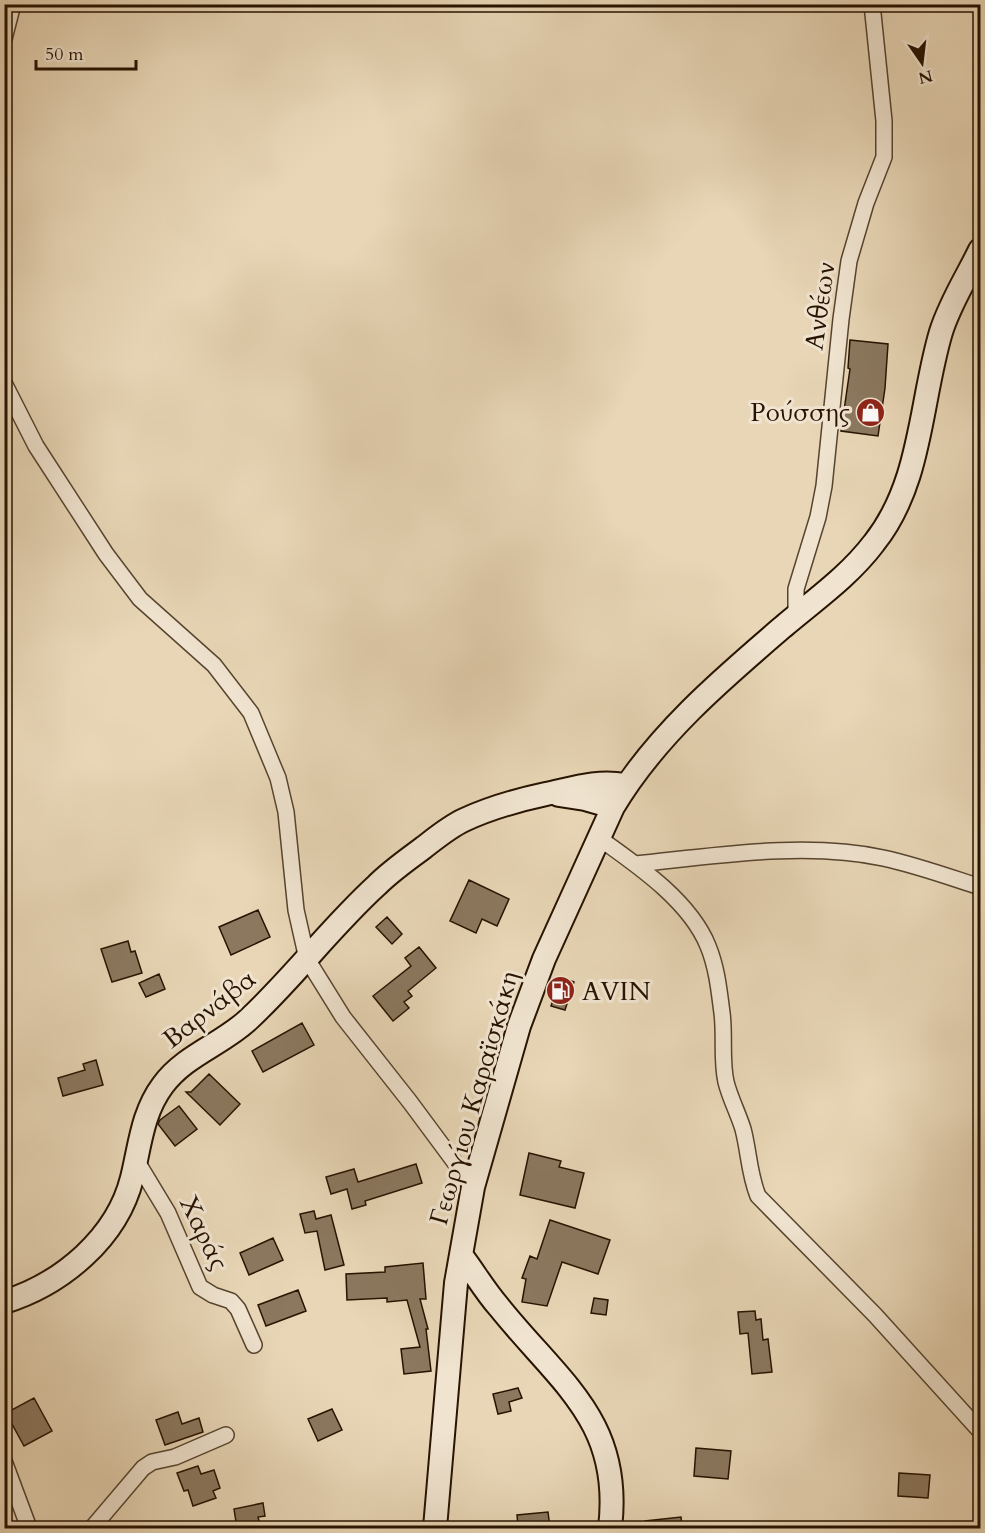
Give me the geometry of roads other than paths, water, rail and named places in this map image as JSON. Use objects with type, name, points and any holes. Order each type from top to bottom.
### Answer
[{"type":"main road","name":"Γεωργίου Καραϊσκάκη","points":[[435,1528],[448,1359],[461,1255],[474,1187],[519,1026],[543,959],[625,785],[699,701],[843,578],[875,542],[894,512],[906,484],[941,330],[981,250]]},
{"type":"main road","name":"Βαρνάβα","points":[[4,1302],[45,1285],[68,1269],[105,1235],[126,1200],[141,1130],[147,1113],[163,1085],[185,1063],[246,1022],[375,886],[396,867],[463,821],[506,804],[600,782],[625,785]]},
{"type":"main road","name":"Βαρνάβα","points":[[545,794],[585,799],[613,807]]},
{"type":"main road","points":[[461,1255],[499,1307],[575,1394],[598,1432],[610,1472],[612,1492],[610,1528]]},
{"type":"street","points":[[4,39],[13,4]]},
{"type":"street","name":"Ανθέων","points":[[796,616],[796,589],[818,518],[824,486],[849,261],[866,203],[884,157],[885,121],[872,4]]},
{"type":"street","points":[[4,383],[36,446],[106,554],[133,590],[159,618],[214,665],[251,713],[278,778],[286,812],[297,910],[307,959],[343,1017],[474,1187]]},
{"type":"street","points":[[599,838],[636,864],[668,893],[690,917],[707,944],[717,978],[724,1032],[726,1082],[743,1132],[751,1179],[758,1196],[875,1315],[981,1431]]},
{"type":"street","points":[[636,864],[736,854],[835,852],[883,858],[981,887]]},
{"type":"street","name":"Χαράς","points":[[136,1160],[168,1213],[200,1287],[213,1295],[231,1300],[238,1309],[254,1345]]},
{"type":"street","points":[[92,1528],[143,1468],[152,1462],[176,1457],[226,1435]]},
{"type":"street","points":[[4,1461],[29,1528]]},
{"type":"place","name":"Ρούσσης","points":[[871,412]]},
{"type":"place","name":"AVIN","points":[[561,991]]}]
